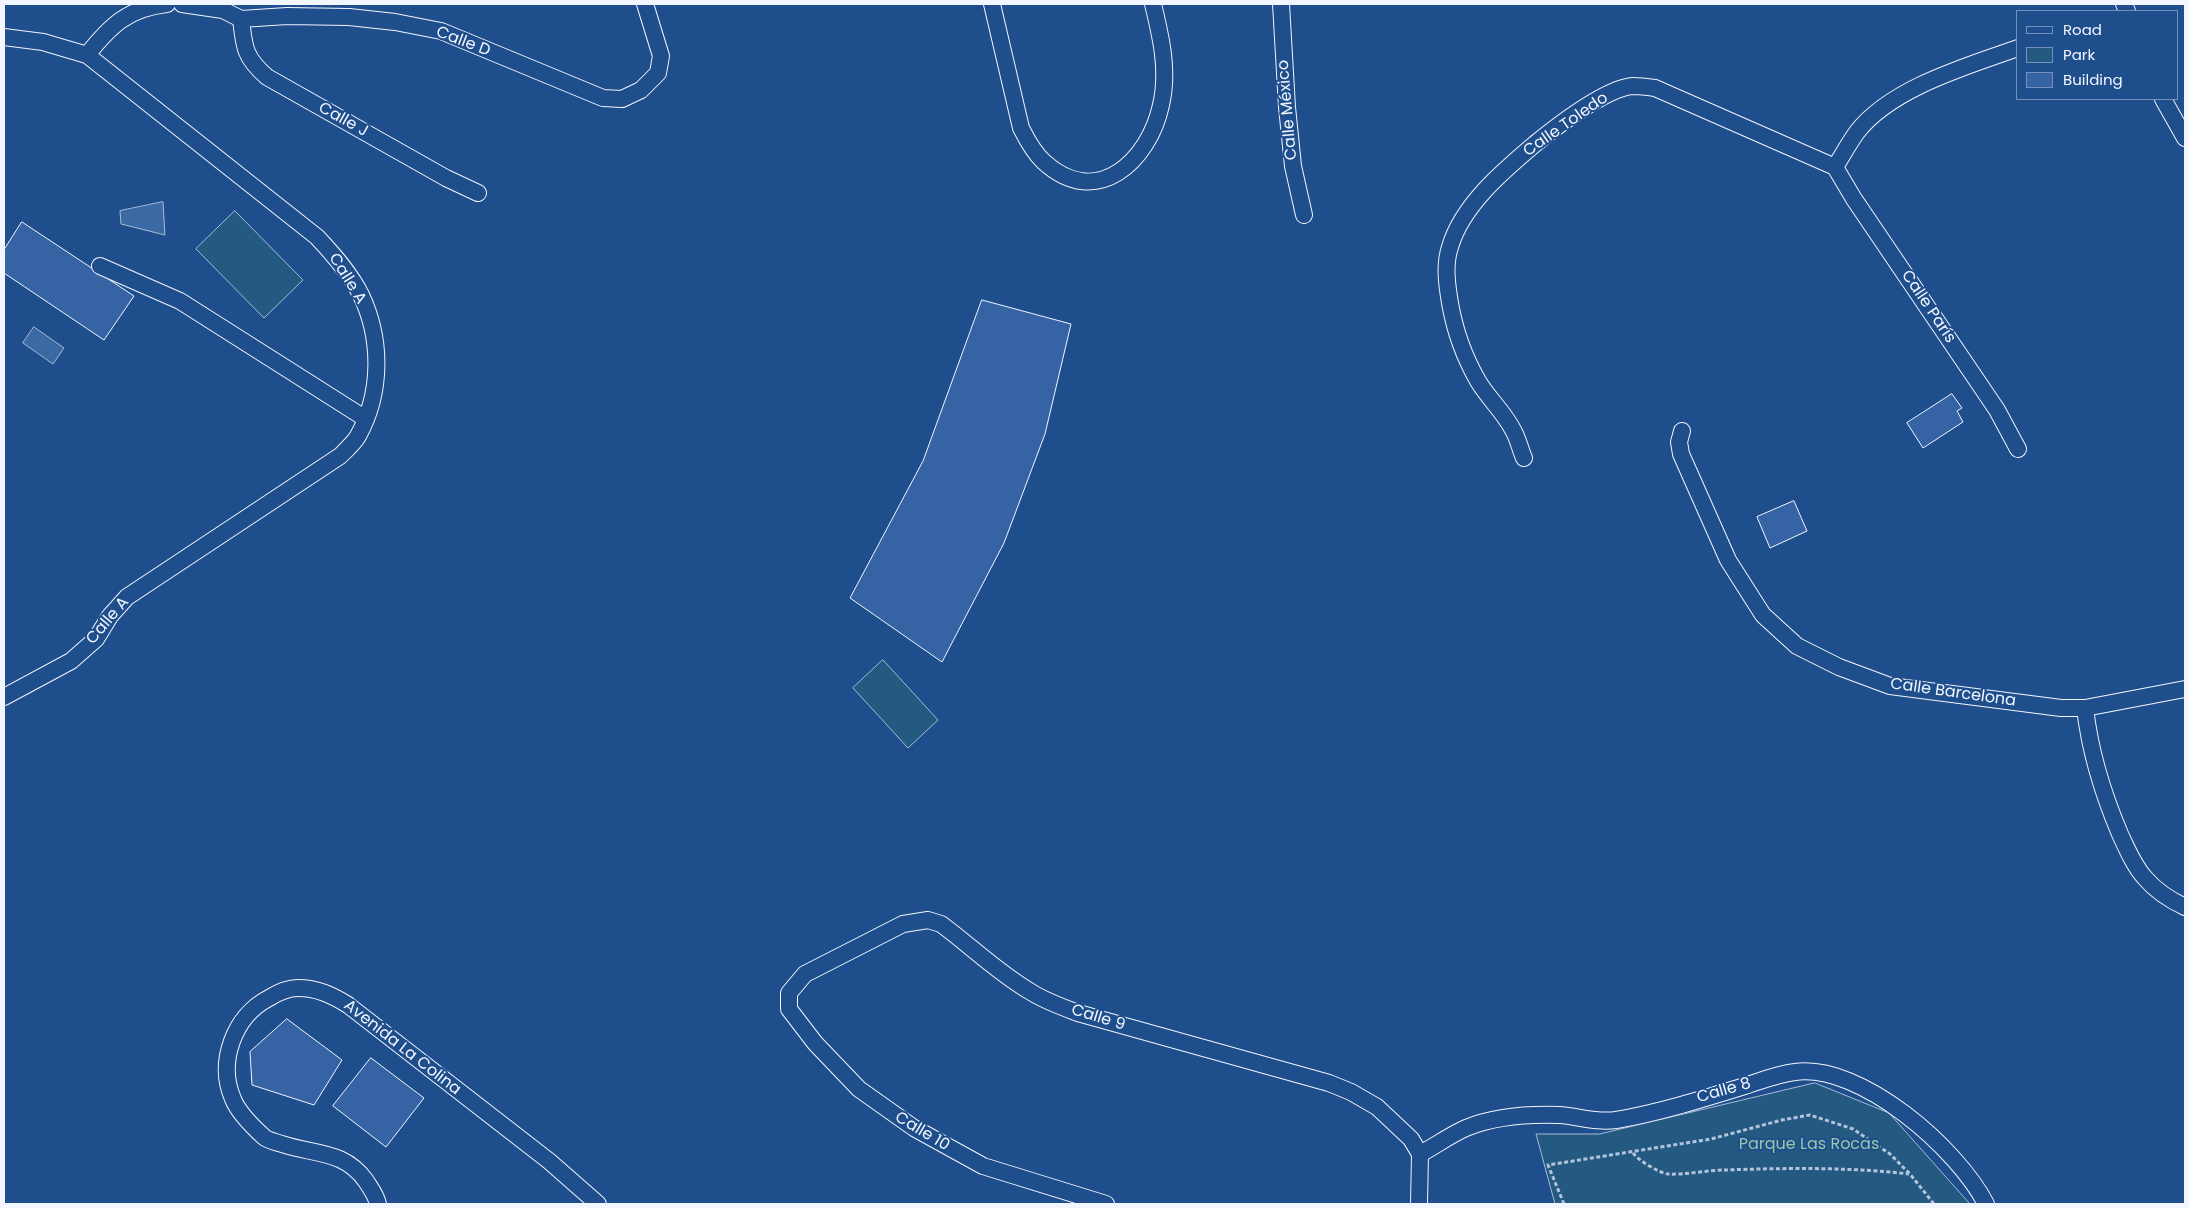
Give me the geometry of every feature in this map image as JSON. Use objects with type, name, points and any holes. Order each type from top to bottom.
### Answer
[{"type":"street","points":[[86,55],[106,31],[122,18],[137,10],[166,4]]},
{"type":"street","points":[[182,4],[223,10],[241,20]]},
{"type":"street","name":"Calle D","points":[[241,20],[287,16],[349,17],[395,22],[441,31],[603,98],[622,98],[641,90],[658,73],[661,56],[645,4]]},
{"type":"street","points":[[992,4],[1021,128],[1030,145],[1054,171],[1068,178],[1084,182],[1100,182],[1116,175],[1129,165],[1150,137],[1157,120],[1162,103],[1164,64],[1161,39],[1153,4]]},
{"type":"street","name":"Calle México","points":[[1280,4],[1293,166],[1304,215]]},
{"type":"street","name":"Calle J","points":[[241,20],[243,44],[252,64],[267,76],[446,178],[478,193]]},
{"type":"street","name":"Calle A","points":[[4,37],[43,42],[86,55],[317,237],[334,255],[361,294],[374,335],[377,376],[374,397],[358,438],[340,456],[127,596],[110,616],[96,639],[71,661],[4,697]]},
{"type":"street","points":[[1835,168],[1858,131],[1879,112],[1910,90],[2016,49]]},
{"type":"street","name":"Calle Toledo","points":[[1524,458],[1513,430],[1478,382],[1458,339],[1449,296],[1446,267],[1450,246],[1469,210],[1511,164],[1586,107],[1610,92],[1631,86],[1655,88],[1835,168]]},
{"type":"street","points":[[2164,100],[2185,138]]},
{"type":"street","name":"Calle París","points":[[1835,168],[1997,410],[2018,449]]},
{"type":"street","points":[[100,266],[180,302],[366,419]]},
{"type":"street","name":"Calle Barcelona","points":[[1682,431],[1679,442],[1681,454],[1728,560],[1762,615],[1797,646],[1839,668],[1890,686],[2060,708],[2085,708],[2185,689]]},
{"type":"street","points":[[2085,708],[2088,731],[2104,796],[2128,852],[2144,878],[2167,899],[2185,907]]},
{"type":"street","name":"Calle 9","points":[[789,993],[806,974],[903,924],[928,920],[941,924],[1032,994],[1055,1004],[1078,1013],[1305,1075],[1351,1092],[1377,1107],[1411,1139],[1420,1154]]},
{"type":"street","name":"Avenida La Colina","points":[[378,1204],[376,1196],[352,1164],[266,1138],[233,1101],[227,1082],[228,1058],[233,1036],[243,1019],[257,1004],[277,994],[296,988],[316,990],[348,1005],[549,1161],[598,1204]]},
{"type":"street","name":"Calle 10","points":[[789,993],[789,1009],[814,1043],[858,1089],[914,1128],[983,1166],[1106,1204]]},
{"type":"street","name":"Calle 8","points":[[1420,1154],[1467,1128],[1508,1116],[1560,1115],[1588,1120],[1614,1120],[1748,1085],[1771,1077],[1804,1072],[1820,1074],[1856,1086],[1906,1114],[1954,1159],[1986,1204]]},
{"type":"street","points":[[1419,1204],[1420,1154]]},
{"type":"path","points":[[1564,1204],[1548,1165],[1711,1139],[1774,1122],[1810,1115],[1853,1129],[1890,1154],[1910,1174],[1934,1204]]},
{"type":"path","points":[[1632,1153],[1637,1159],[1667,1174],[1707,1170],[1811,1168],[1881,1170],[1910,1174]]},
{"type":"green space","points":[[235,211],[303,280],[264,318],[196,249]]},
{"type":"green space","points":[[883,660],[938,720],[908,748],[853,688]]},
{"type":"green space","name":"Parque Las Rocas","points":[[1815,1083],[1889,1113],[1970,1204],[1555,1204],[1536,1134],[1599,1134]]},
{"type":"shaded area","points":[[163,202],[165,235],[121,224],[120,211]]},
{"type":"shaded area","points":[[34,327],[64,348],[53,364],[23,343]]},
{"type":"building","points":[[22,222],[134,296],[104,340],[4,273],[4,250]]},
{"type":"building","points":[[982,300],[1071,324],[1045,434],[1004,543],[942,662],[850,598],[923,461]]},
{"type":"building","points":[[1952,394],[1962,408],[1957,411],[1963,422],[1923,448],[1907,423]]},
{"type":"building","points":[[1794,501],[1807,531],[1770,548],[1757,517]]},
{"type":"building","points":[[287,1019],[342,1060],[314,1105],[252,1085],[250,1052]]},
{"type":"building","points":[[371,1058],[424,1098],[386,1147],[333,1106]]}]
